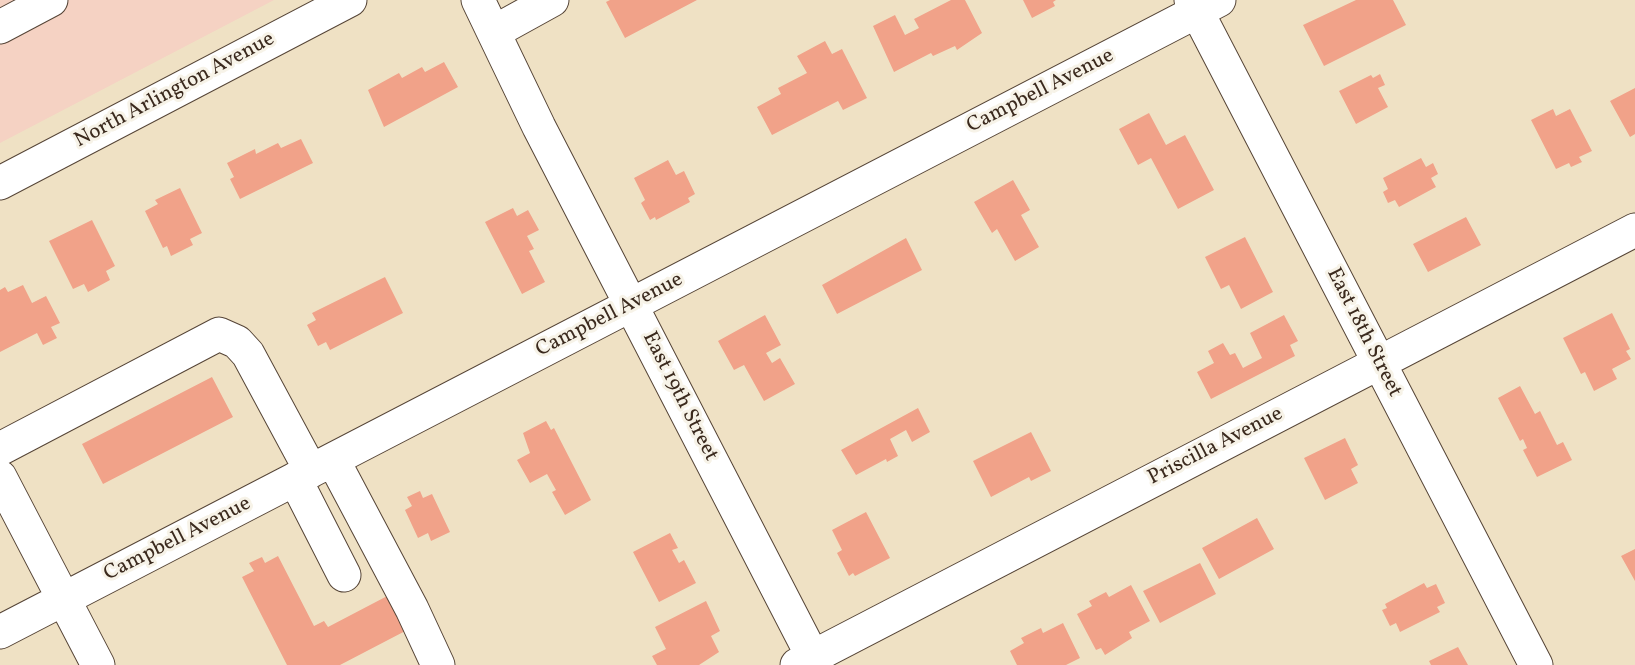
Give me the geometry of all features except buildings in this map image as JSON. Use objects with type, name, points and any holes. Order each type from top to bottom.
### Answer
[{"type":"street","points":[[0,27],[51,0]]},
{"type":"street","name":"North Arlington Avenue","points":[[0,183],[350,0]]},
{"type":"street","name":"East 19th Street","points":[[478,0],[539,128],[632,305],[809,662]]},
{"type":"street","points":[[494,32],[552,0]]},
{"type":"street","name":"Campbell Avenue","points":[[0,632],[632,305],[1202,4]]},
{"type":"street","name":"East 18th Street","points":[[1202,4],[1378,363],[1536,665]]},
{"type":"street","name":"Priscilla Avenue","points":[[809,662],[1635,230]]},
{"type":"street","points":[[0,449],[219,334],[237,342],[248,354],[313,470],[412,609],[438,665]]},
{"type":"street","points":[[313,470],[344,575]]},
{"type":"street","points":[[0,477],[98,665]]},
{"type":"shaded area","points":[[0,0],[274,0],[0,143]]}]
